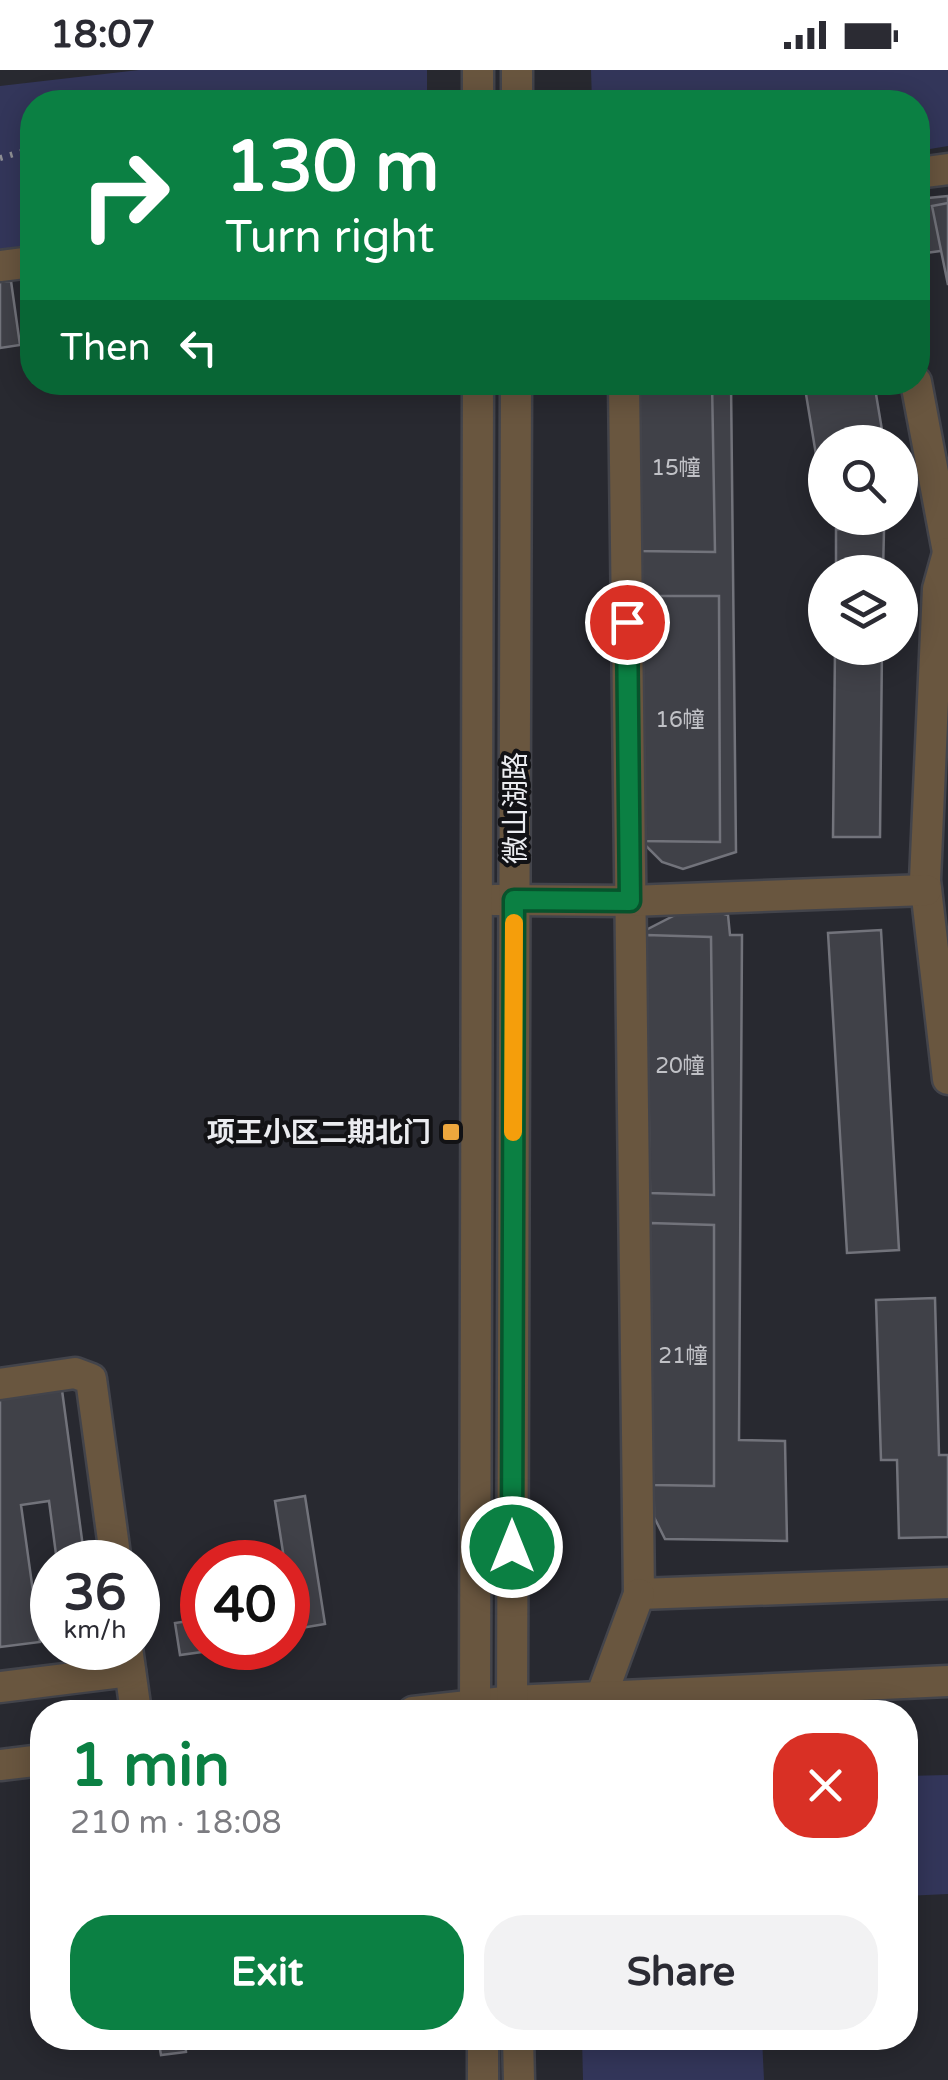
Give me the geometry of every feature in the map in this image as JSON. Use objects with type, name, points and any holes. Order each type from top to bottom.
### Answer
[{"type":"street","name":"微山湖路","points":[[475,1700],[478,395]]},
{"type":"street","name":"微山湖路","points":[[512,1700],[516,395]]},
{"type":"street","points":[[601,1697],[639,1594],[624,395]]},
{"type":"street","points":[[918,395],[948,552],[938,589],[926,890],[948,1079]]},
{"type":"street","points":[[476,900],[630,901],[926,890]]},
{"type":"street","points":[[0,1384],[75,1373],[92,1379],[113,1540]]},
{"type":"street","points":[[639,1594],[948,1583]]},
{"type":"street","points":[[0,1687],[78,1670]]},
{"type":"street","points":[[130,1670],[134,1700]]},
{"type":"street","points":[[574,1700],[948,1681]]},
{"type":"street","points":[[0,1765],[30,1761]]},
{"type":"street","points":[[483,2050],[484,2080]]},
{"type":"street","points":[[518,2050],[519,2080]]},
{"type":"shaded area","points":[[139,70],[427,70],[427,90],[20,90],[20,246],[0,249],[0,86]]},
{"type":"shaded area","points":[[591,70],[948,70],[948,146],[930,149],[930,90],[592,90]]},
{"type":"shaded area","points":[[948,1775],[948,1894],[918,1895],[918,1776]]},
{"type":"shaded area","points":[[582,2050],[763,2050],[764,2080],[583,2080]]},
{"type":"building","points":[[948,196],[948,250],[930,252],[930,198]]},
{"type":"building","points":[[948,203],[948,285],[932,206]]},
{"type":"building","points":[[11,281],[20,345],[0,348],[0,282]]},
{"type":"building","points":[[637,395],[731,395],[736,852],[683,869],[662,862],[641,841]]},
{"type":"building","points":[[637,395],[712,395],[715,552],[638,551]]},
{"type":"building","points":[[806,395],[876,395],[881,425],[811,425]]},
{"type":"building","points":[[836,535],[884,535],[883,555],[836,555]]},
{"type":"building","points":[[639,596],[719,596],[720,842],[641,841]]},
{"type":"building","points":[[835,665],[882,665],[880,837],[833,837]]},
{"type":"building","points":[[710,910],[728,915],[730,935],[742,935],[739,1440],[785,1441],[787,1541],[665,1539],[654,1517],[646,930],[683,911]]},
{"type":"building","points":[[881,930],[899,1250],[847,1253],[828,933]]},
{"type":"building","points":[[646,935],[711,937],[714,1195],[650,1193]]},
{"type":"building","points":[[650,1223],[714,1225],[714,1486],[653,1485]]},
{"type":"building","points":[[935,1298],[939,1455],[948,1455],[948,1537],[899,1538],[897,1460],[881,1460],[876,1300]]},
{"type":"building","points":[[62,1390],[82,1540],[54,1540],[49,1501],[21,1505],[30,1570],[30,1643],[0,1647],[0,1398]]},
{"type":"building","points":[[305,1496],[325,1624],[310,1626],[310,1540],[281,1540],[275,1501]]},
{"type":"building","points":[[180,1622],[180,1655],[175,1623]]},
{"type":"building","points":[[160,2050],[186,2050],[186,2052],[161,2055]]},
{"type":"slow traffic","points":[[513,1132],[514,923]]},
{"type":"place","name":"项王小区二期北门","points":[[451,1132]]},
{"type":"route","points":[[512,1547],[514,900],[630,901],[627,622]]}]
